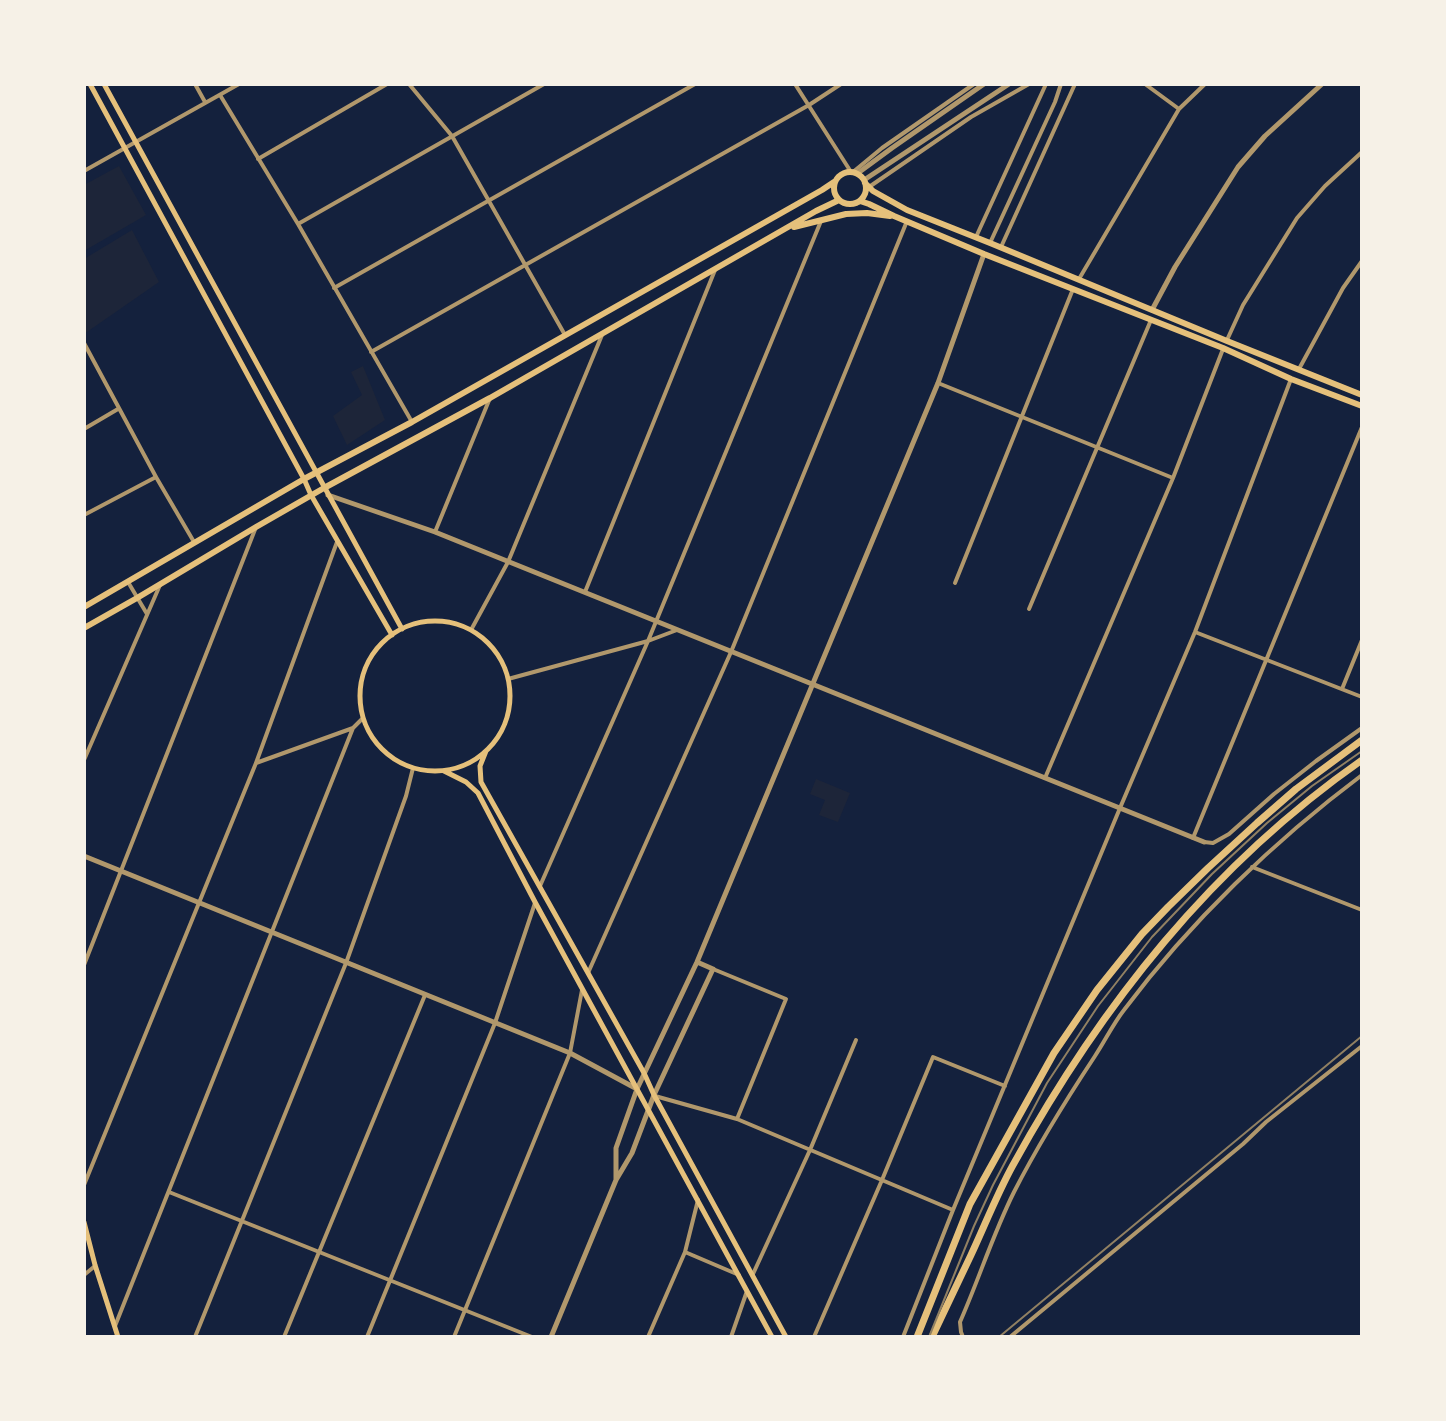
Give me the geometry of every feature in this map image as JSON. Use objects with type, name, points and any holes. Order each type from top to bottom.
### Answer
[{"type":"highway","points":[[917,1337],[970,1204],[1054,1053],[1097,990],[1142,934],[1208,868],[1296,789],[1362,740]]},
{"type":"highway","points":[[933,1337],[1013,1165],[1056,1092],[1122,993],[1165,940],[1241,858],[1289,816],[1362,760]]},
{"type":"main road","points":[[90,84],[311,495],[392,635]]},
{"type":"main road","points":[[104,84],[402,629]]},
{"type":"main road","points":[[84,607],[304,479],[412,422],[822,190],[843,173],[854,172],[866,184],[907,210],[1362,395]]},
{"type":"main road","points":[[834,182],[833,191],[839,200],[848,204],[860,201],[869,204],[984,254],[1074,288],[1223,348],[1291,379],[1362,406]]},
{"type":"main road","points":[[858,202],[865,194],[866,184]]},
{"type":"main road","points":[[84,628],[311,495],[490,398],[839,200]]},
{"type":"main road","points":[[772,237],[789,229],[835,216],[856,213],[894,216]]},
{"type":"main road","points":[[436,621],[471,630],[494,650],[508,679],[510,694],[507,716],[498,737],[476,759],[444,771],[413,768],[396,761],[381,750],[370,736],[362,719],[359,696],[363,673],[374,652],[392,635],[421,623],[436,621]]},
{"type":"main road","points":[[486,751],[480,766],[481,782],[644,1073],[786,1337]]},
{"type":"main road","points":[[444,771],[466,782],[478,793],[772,1337]]},
{"type":"main road","points":[[84,1222],[118,1337]]},
{"type":"street","points":[[195,84],[205,102]]},
{"type":"street","points":[[84,171],[239,84]]},
{"type":"street","points":[[258,159],[387,84]]},
{"type":"street","points":[[409,84],[452,136],[564,335]]},
{"type":"street","points":[[298,224],[544,84]]},
{"type":"street","points":[[334,288],[695,84]]},
{"type":"street","points":[[795,84],[854,172]]},
{"type":"street","points":[[371,352],[808,105],[841,84]]},
{"type":"street","points":[[854,172],[882,148],[974,84]]},
{"type":"street","points":[[854,172],[984,84]]},
{"type":"street","points":[[866,184],[1009,84]]},
{"type":"street","points":[[866,184],[971,117],[1029,84]]},
{"type":"street","points":[[976,237],[1046,84]]},
{"type":"street","points":[[990,243],[1055,102],[1061,84]]},
{"type":"street","points":[[1001,247],[1075,84]]},
{"type":"street","points":[[1144,84],[1179,109]]},
{"type":"street","points":[[1079,279],[1179,109],[1205,84]]},
{"type":"street","points":[[1152,310],[1175,267],[1238,167],[1265,136],[1322,84]]},
{"type":"street","points":[[220,95],[298,224],[412,422]]},
{"type":"street","points":[[1227,341],[1243,305],[1297,218],[1310,201],[1362,152]]},
{"type":"street","points":[[540,886],[648,640],[821,220]]},
{"type":"street","points":[[587,974],[732,652],[907,221]]},
{"type":"street","points":[[616,1180],[616,1148],[637,1089],[697,962],[813,684],[938,382],[984,254]]},
{"type":"street","points":[[1299,369],[1343,288],[1362,261]]},
{"type":"street","points":[[585,592],[716,268]]},
{"type":"street","points":[[955,583],[1074,288]]},
{"type":"street","points":[[1029,609],[1151,320]]},
{"type":"street","points":[[471,630],[508,562],[603,332]]},
{"type":"street","points":[[84,345],[195,543]]},
{"type":"street","points":[[1046,778],[1173,478],[1223,348]]},
{"type":"street","points":[[903,1337],[1120,808],[1195,632],[1291,379]]},
{"type":"street","points":[[938,382],[1173,478]]},
{"type":"street","points":[[435,532],[490,398]]},
{"type":"street","points":[[84,429],[118,409]]},
{"type":"street","points":[[1193,838],[1362,427]]},
{"type":"street","points":[[84,516],[156,477]]},
{"type":"street","points":[[328,495],[435,532],[1204,842],[1213,843],[1229,834],[1274,794],[1362,728]]},
{"type":"street","points":[[84,965],[256,527]]},
{"type":"street","points":[[84,1185],[256,763],[338,541]]},
{"type":"street","points":[[128,581],[147,615]]},
{"type":"street","points":[[84,760],[161,584]]},
{"type":"street","points":[[508,679],[678,630]]},
{"type":"street","points":[[1195,632],[1362,697]]},
{"type":"street","points":[[1342,689],[1362,640]]},
{"type":"street","points":[[115,1326],[353,728],[362,719]]},
{"type":"street","points":[[256,763],[353,728]]},
{"type":"street","points":[[195,1337],[346,963],[406,796],[413,768]]},
{"type":"street","points":[[963,1337],[960,1322],[1014,1192],[1066,1100],[1122,1012],[1204,917],[1252,867],[1301,823],[1362,775]]},
{"type":"street","points":[[84,856],[570,1053],[637,1089]]},
{"type":"street","points":[[1252,867],[1362,910]]},
{"type":"street","points":[[367,1337],[495,1023],[535,902]]},
{"type":"street","points":[[697,962],[786,999],[737,1119]]},
{"type":"street","points":[[551,1337],[616,1180],[632,1153],[654,1095],[713,969]]},
{"type":"street","points":[[454,1337],[570,1053],[582,988]]},
{"type":"street","points":[[284,1337],[425,995]]},
{"type":"street","points":[[753,1274],[810,1150],[856,1040]]},
{"type":"street","points":[[1010,1337],[1243,1144],[1266,1122],[1362,1046]]},
{"type":"street","points":[[814,1337],[933,1057],[1005,1086]]},
{"type":"street","points":[[654,1095],[737,1119],[954,1210]]},
{"type":"street","points":[[169,1192],[532,1337]]},
{"type":"street","points":[[648,1337],[685,1252],[698,1199]]},
{"type":"street","points":[[685,1252],[740,1275]]},
{"type":"street","points":[[84,1275],[95,1265]]},
{"type":"street","points":[[731,1337],[747,1290]]},
{"type":"shaded area","points":[[119,166],[146,215],[84,251],[84,185]]},
{"type":"shaded area","points":[[132,230],[159,282],[84,334],[84,259]]},
{"type":"shaded area","points":[[363,366],[385,420],[347,445],[333,416],[362,395],[351,372]]},
{"type":"shaded area","points":[[816,779],[850,793],[838,822],[819,815],[825,800],[810,794]]},
{"type":"railway","points":[[929,1337],[993,1185],[1047,1083],[1098,1006],[1152,937],[1212,874],[1267,823],[1312,786],[1362,751]]},
{"type":"railway","points":[[999,1337],[1362,1036]]}]
